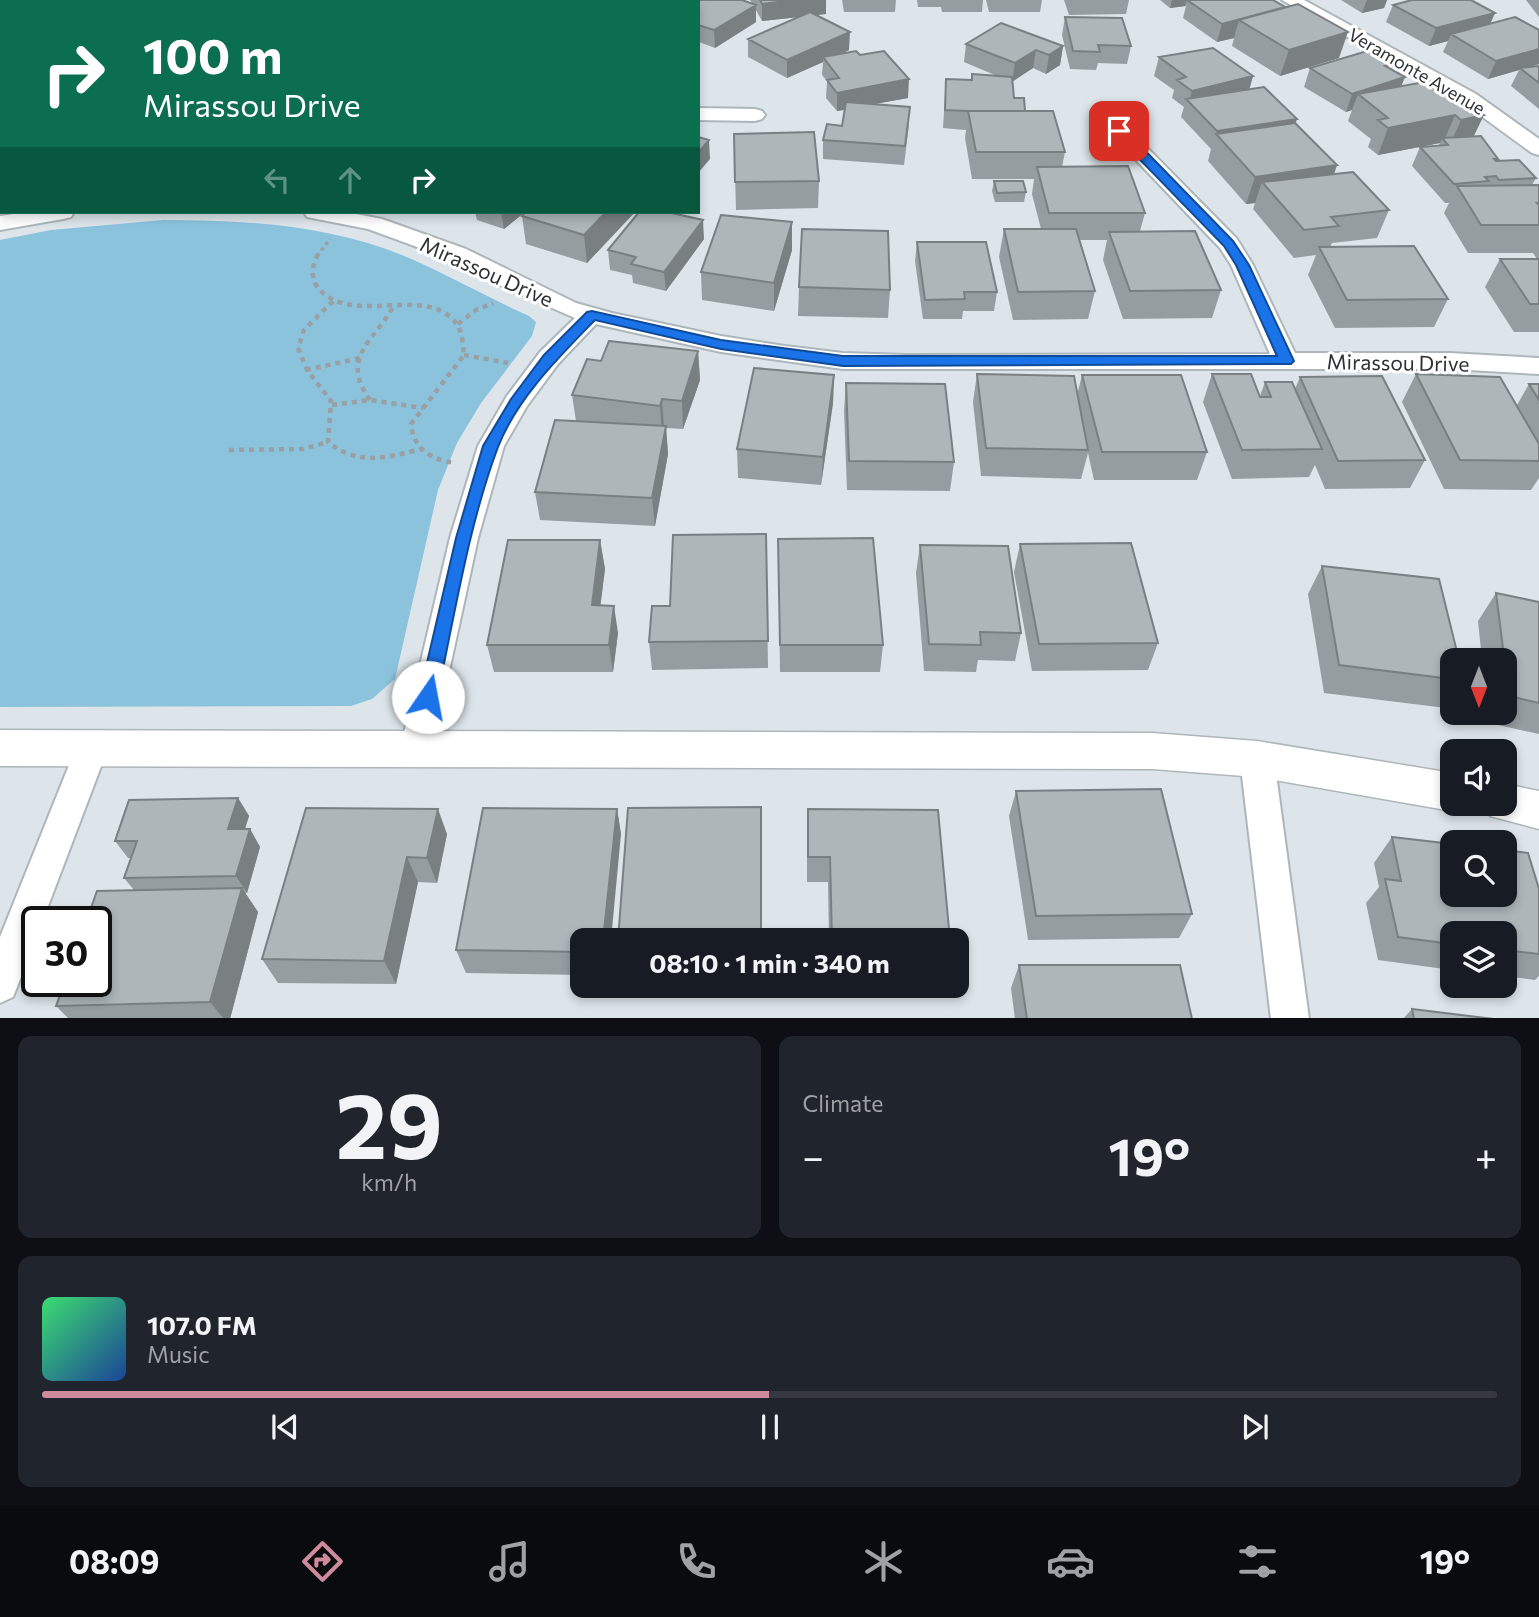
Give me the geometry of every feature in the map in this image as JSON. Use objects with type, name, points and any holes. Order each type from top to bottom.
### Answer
[{"type":"street","name":"Veramonte Avenue","points":[[1292,0],[1469,98],[1539,149]]},
{"type":"street","points":[[1101,113],[1229,244],[1242,265],[1286,361]]},
{"type":"street","points":[[700,114],[755,115]]},
{"type":"street","points":[[0,223],[52,214]]},
{"type":"street","name":"Mirassou Drive","points":[[334,214],[371,218],[458,254],[568,308],[592,315],[721,344],[843,361],[1450,361],[1539,366]]},
{"type":"street","points":[[416,750],[464,538],[491,446],[509,413],[542,367],[592,315]]},
{"type":"street","points":[[0,748],[1152,751],[1256,759],[1440,790]]},
{"type":"street","points":[[0,984],[92,748]]},
{"type":"street","points":[[1256,759],[1290,1018]]},
{"type":"street","points":[[1517,805],[1539,810]]},
{"type":"path","points":[[371,218],[336,232],[314,261],[312,273],[315,286],[333,301],[367,306],[425,307],[458,324],[466,343],[464,355],[411,424],[411,434],[421,449],[435,461],[484,466]]},
{"type":"path","points":[[458,324],[476,310],[500,300],[519,286]]},
{"type":"path","points":[[333,301],[302,331],[297,345],[298,358],[328,394],[332,405],[328,442],[337,452],[367,460],[421,449]]},
{"type":"path","points":[[370,400],[362,390],[358,378],[360,358],[369,337],[394,305]]},
{"type":"path","points":[[464,355],[542,367]]},
{"type":"path","points":[[306,370],[360,358]]},
{"type":"path","points":[[332,405],[370,400],[423,408]]},
{"type":"path","points":[[229,450],[303,449],[328,442]]},
{"type":"shaded area","points":[[163,220],[257,223],[350,238],[409,258],[529,316],[536,322],[532,336],[481,403],[457,443],[438,490],[395,679],[372,699],[351,706],[0,707],[0,240],[51,230]]},
{"type":"building","points":[[700,0],[742,0],[756,5],[714,30],[700,26]]},
{"type":"building","points":[[760,0],[794,0],[762,4]]},
{"type":"building","points":[[1187,0],[1273,0],[1285,7],[1222,24]]},
{"type":"building","points":[[1412,0],[1471,0],[1495,13],[1436,28],[1393,5]]},
{"type":"building","points":[[1298,4],[1348,32],[1289,50],[1239,20]]},
{"type":"building","points":[[810,12],[850,32],[787,60],[748,39]]},
{"type":"building","points":[[1065,17],[1122,18],[1131,46],[1098,45],[1100,52],[1073,51]]},
{"type":"building","points":[[1515,17],[1539,30],[1539,49],[1496,61],[1451,34]]},
{"type":"building","points":[[1001,23],[1063,46],[1049,55],[1036,50],[1015,63],[966,44]]},
{"type":"building","points":[[1213,48],[1253,76],[1192,91],[1177,80],[1186,77],[1159,57]]},
{"type":"building","points":[[856,51],[860,55],[884,51],[909,79],[837,93],[827,80],[839,78],[823,57]]},
{"type":"building","points":[[1367,51],[1390,64],[1385,66],[1405,77],[1352,94],[1310,68]]},
{"type":"building","points":[[1539,66],[1539,83],[1520,68]]},
{"type":"building","points":[[972,74],[1012,77],[1014,98],[1024,98],[1025,111],[945,110],[946,79],[972,80]]},
{"type":"building","points":[[1435,80],[1484,115],[1461,120],[1455,115],[1388,128],[1378,120],[1388,118],[1358,94]]},
{"type":"building","points":[[1264,87],[1297,119],[1217,131],[1186,99]]},
{"type":"building","points":[[846,102],[910,107],[905,146],[823,140],[827,124],[842,126]]},
{"type":"building","points":[[968,111],[1053,111],[1065,152],[976,152]]},
{"type":"building","points":[[1295,123],[1337,165],[1255,177],[1216,134]]},
{"type":"building","points":[[814,132],[819,181],[735,182],[734,134]]},
{"type":"building","points":[[1481,136],[1498,159],[1494,159],[1496,161],[1519,160],[1536,178],[1499,180],[1496,176],[1485,177],[1489,181],[1454,184],[1420,147],[1448,145],[1442,138]]},
{"type":"building","points":[[700,138],[709,140],[700,151]]},
{"type":"building","points":[[1128,166],[1145,213],[1049,213],[1037,167]]},
{"type":"building","points":[[1353,172],[1389,210],[1331,217],[1339,226],[1304,230],[1262,182]]},
{"type":"building","points":[[994,181],[1023,181],[1026,192],[997,193]]},
{"type":"building","points":[[1539,185],[1539,225],[1481,225],[1457,186]]},
{"type":"building","points":[[524,214],[604,214],[584,235],[522,216]]},
{"type":"building","points":[[637,214],[676,214],[703,220],[664,272],[631,264],[636,257],[608,250]]},
{"type":"building","points":[[721,215],[792,222],[774,283],[701,272]]},
{"type":"building","points":[[802,229],[888,231],[890,290],[799,287]]},
{"type":"building","points":[[1004,229],[1076,229],[1095,291],[1018,292]]},
{"type":"building","points":[[1195,231],[1221,290],[1130,291],[1109,232]]},
{"type":"building","points":[[917,242],[986,242],[997,292],[964,292],[965,299],[925,300]]},
{"type":"building","points":[[1414,246],[1448,299],[1347,300],[1319,247]]},
{"type":"building","points":[[1500,259],[1539,259],[1539,304],[1530,304]]},
{"type":"building","points":[[609,341],[698,351],[682,401],[662,399],[660,406],[572,395],[587,359],[601,361]]},
{"type":"building","points":[[754,368],[834,375],[823,457],[737,449]]},
{"type":"building","points":[[977,374],[1074,376],[1088,450],[986,448]]},
{"type":"building","points":[[1212,374],[1251,374],[1260,397],[1271,397],[1265,382],[1292,382],[1322,449],[1242,450]]},
{"type":"building","points":[[1416,374],[1500,377],[1539,444],[1539,461],[1460,460]]},
{"type":"building","points":[[1082,375],[1181,375],[1207,452],[1102,452]]},
{"type":"building","points":[[1382,376],[1425,460],[1338,461],[1300,377]]},
{"type":"building","points":[[846,383],[945,384],[954,462],[849,461]]},
{"type":"building","points":[[1529,384],[1539,384],[1539,400]]},
{"type":"building","points":[[555,420],[666,426],[652,498],[535,492]]},
{"type":"building","points":[[766,534],[768,641],[649,642],[652,606],[670,606],[673,535]]},
{"type":"building","points":[[873,538],[883,645],[780,645],[778,539]]},
{"type":"building","points":[[508,540],[600,540],[592,605],[614,606],[609,645],[487,645]]},
{"type":"building","points":[[1131,543],[1158,643],[1039,644],[1020,544]]},
{"type":"building","points":[[920,545],[1008,546],[1021,633],[980,632],[981,645],[929,644]]},
{"type":"building","points":[[1322,566],[1439,579],[1456,648],[1440,648],[1440,678],[1339,665]]},
{"type":"building","points":[[1496,593],[1539,602],[1539,703],[1517,698],[1517,648],[1503,648]]},
{"type":"building","points":[[1161,789],[1192,914],[1036,916],[1016,791]]},
{"type":"building","points":[[238,798],[228,829],[250,829],[236,876],[124,878],[137,841],[115,841],[129,800]]},
{"type":"building","points":[[761,807],[761,928],[619,928],[628,808]]},
{"type":"building","points":[[306,808],[438,809],[427,858],[407,857],[384,961],[262,959]]},
{"type":"building","points":[[483,808],[617,809],[604,928],[570,928],[570,952],[456,950]]},
{"type":"building","points":[[808,809],[938,810],[949,928],[832,928],[830,857],[808,857]]},
{"type":"building","points":[[1392,837],[1440,843],[1440,907],[1517,907],[1517,852],[1528,853],[1539,889],[1539,954],[1517,951],[1517,921],[1440,921],[1440,942],[1398,937],[1385,879],[1401,881]]},
{"type":"building","points":[[242,888],[210,1002],[56,1006],[59,997],[112,997],[112,906],[92,906],[97,891]]},
{"type":"building","points":[[1019,965],[1180,965],[1192,1018],[1027,1018]]},
{"type":"building","points":[[1412,1009],[1486,1018],[1414,1018]]},
{"type":"route","points":[[428,697],[464,538],[491,446],[516,402],[549,358],[592,315],[721,344],[843,361],[1286,361],[1242,265],[1229,244],[1119,131]]}]
